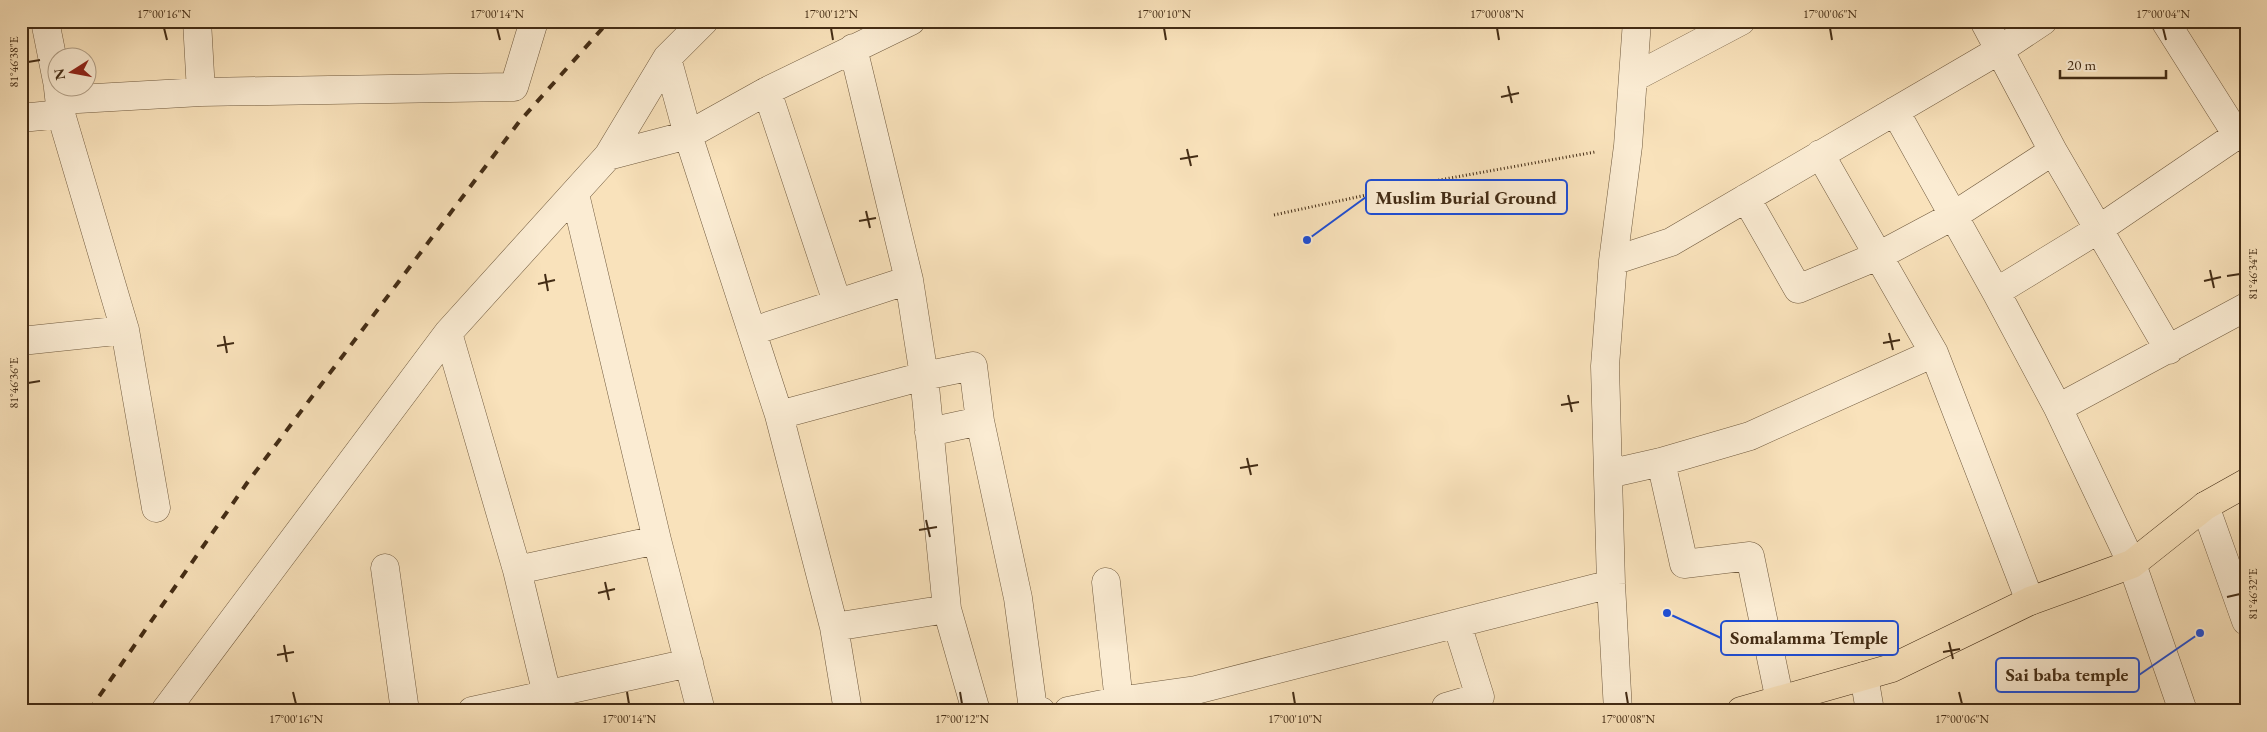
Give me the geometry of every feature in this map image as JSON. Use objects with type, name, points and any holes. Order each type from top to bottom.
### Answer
[{"type":"main road","points":[[1741,711],[1892,668],[2030,601],[2132,564],[2205,506],[2246,483]]},
{"type":"street","points":[[45,21],[50,48]]},
{"type":"street","points":[[197,21],[201,92]]},
{"type":"street","points":[[98,96],[514,87],[534,21]]},
{"type":"street","points":[[165,711],[448,333],[608,156],[667,58],[704,21]]},
{"type":"street","points":[[608,156],[688,135],[767,91],[911,21]]},
{"type":"street","points":[[1618,711],[1610,584],[1605,366],[1613,261],[1628,146],[1637,21]]},
{"type":"street","points":[[1633,78],[1741,21]]},
{"type":"street","points":[[1984,21],[1998,51],[2053,151],[2168,350]]},
{"type":"street","points":[[1613,261],[1671,242],[1998,51],[2043,21]]},
{"type":"street","points":[[1996,292],[2099,229],[2241,137],[2165,21]]},
{"type":"street","points":[[853,48],[909,280],[924,376],[947,609],[976,711]]},
{"type":"street","points":[[667,58],[688,135],[780,415],[834,627],[846,710]]},
{"type":"street","points":[[767,91],[837,302]]},
{"type":"street","points":[[21,118],[57,98]]},
{"type":"street","points":[[59,98],[125,330],[156,508]]},
{"type":"street","points":[[1895,110],[2058,408],[2132,564],[2183,711]]},
{"type":"street","points":[[1746,198],[1798,289],[1880,255],[1953,216],[2053,151]]},
{"type":"street","points":[[1820,154],[1880,255],[1934,353],[2030,601]]},
{"type":"street","points":[[575,194],[657,540],[701,711]]},
{"type":"street","points":[[753,331],[909,280]]},
{"type":"street","points":[[2058,408],[2246,307]]},
{"type":"street","points":[[21,341],[125,330]]},
{"type":"street","points":[[448,333],[517,570],[550,702]]},
{"type":"street","points":[[1608,474],[1661,462],[1750,436],[1934,353]]},
{"type":"street","points":[[780,415],[924,376],[973,366],[980,421],[1018,598],[1033,708],[1041,711]]},
{"type":"street","points":[[929,432],[980,421]]},
{"type":"street","points":[[1661,462],[1684,564],[1750,556],[1780,701]]},
{"type":"street","points":[[2205,506],[2246,621]]},
{"type":"street","points":[[517,570],[657,540]]},
{"type":"street","points":[[385,568],[405,711]]},
{"type":"street","points":[[1106,582],[1119,706]]},
{"type":"street","points":[[1068,711],[1198,700],[1457,624],[1610,584]]},
{"type":"street","points":[[834,627],[947,609]]},
{"type":"street","points":[[1448,711],[1446,707],[1480,697],[1457,624]]},
{"type":"street","points":[[472,711],[550,702],[689,664]]},
{"type":"street","points":[[1864,676],[1870,711]]},
{"type":"path","points":[[1274,215],[1417,184],[1628,146]]},
{"type":"railway","points":[[89,711],[247,483],[519,122],[609,21]]},
{"type":"place","name":"Muslim Burial Ground","points":[[1307,240]]},
{"type":"place","name":"Somalamma Temple","points":[[1667,613]]},
{"type":"place","name":"Sai baba temple","points":[[2200,633]]}]
